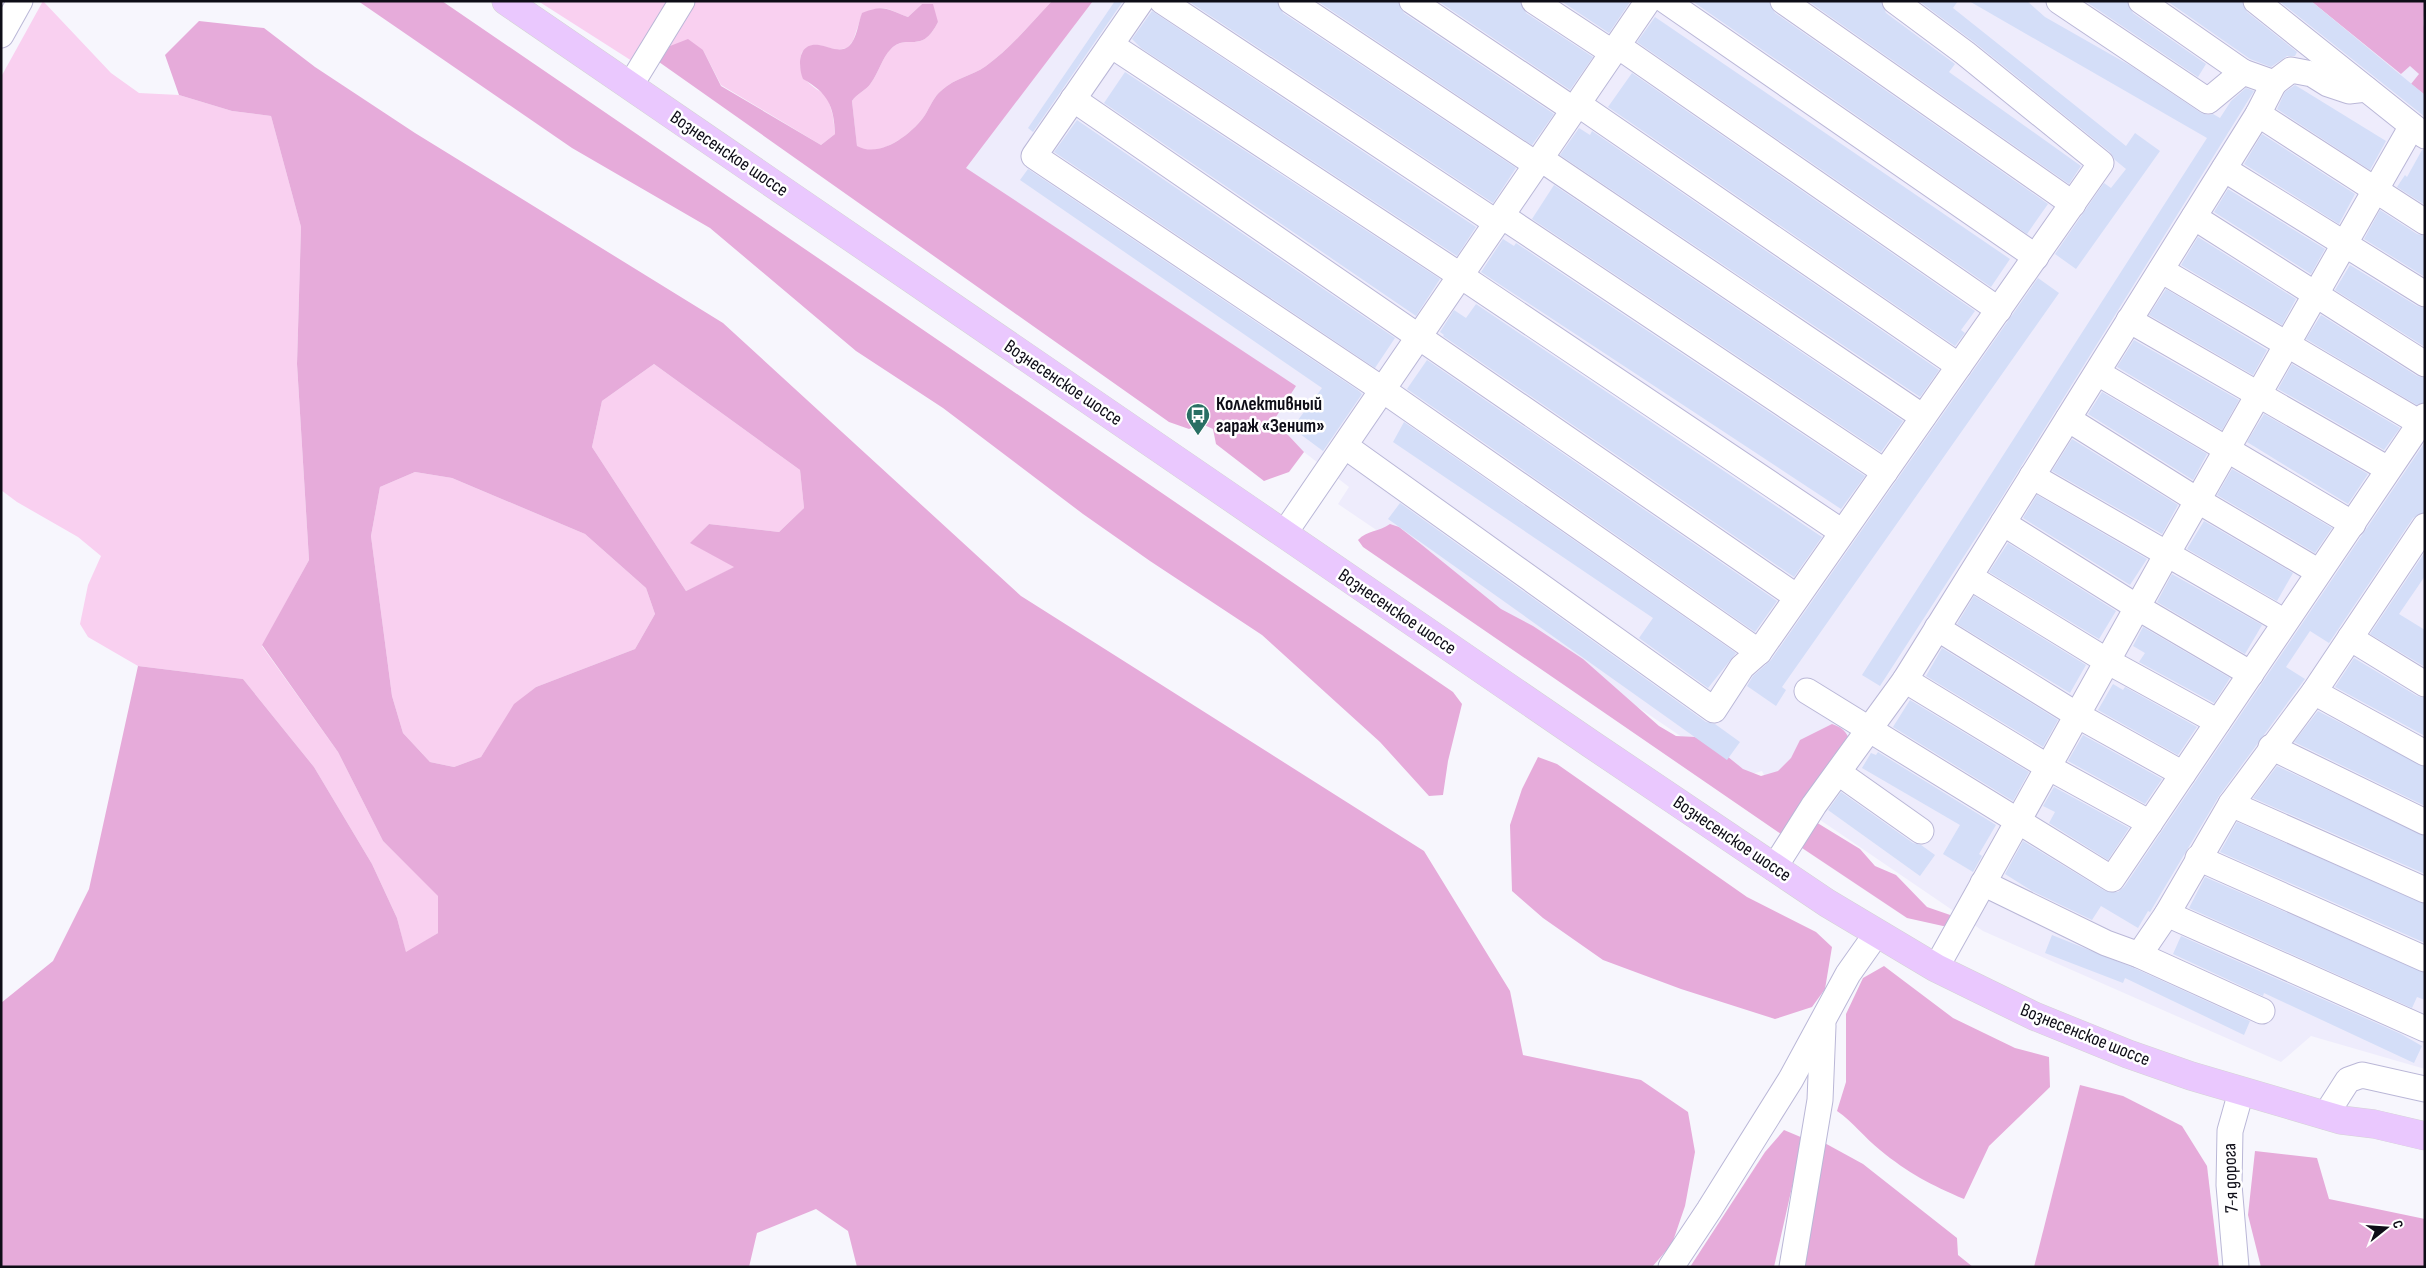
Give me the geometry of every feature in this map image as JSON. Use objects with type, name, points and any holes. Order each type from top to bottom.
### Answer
[{"type":"main road","name":"Вознесенское шоссе","points":[[512,3],[630,86],[1774,868],[1827,903],[1936,968],[2034,1016],[2128,1054],[2241,1092],[2333,1118],[2374,1124],[2425,1136]]},
{"type":"main road","name":"Вознесенское шоссе","points":[[2333,1118],[2366,1137],[2425,1154]]},
{"type":"street","points":[[1,35],[20,1]]},
{"type":"street","points":[[630,86],[682,1]]},
{"type":"street","points":[[1141,1],[1034,156],[1383,390],[1759,652]]},
{"type":"street","points":[[1162,1],[1884,472]]},
{"type":"street","points":[[1291,1],[1539,162],[1923,417]]},
{"type":"street","points":[[1412,1],[1576,107],[1959,366]]},
{"type":"street","points":[[1534,1],[1615,50],[1999,310]]},
{"type":"street","points":[[1284,534],[1648,1]]},
{"type":"street","points":[[1666,1],[2036,257]]},
{"type":"street","points":[[1783,1],[2073,204]]},
{"type":"street","points":[[1345,446],[1714,710],[1742,667],[1759,652],[2101,164],[1964,53],[1895,1]]},
{"type":"street","points":[[2059,1],[2208,101],[2243,72]]},
{"type":"street","points":[[2141,1],[2243,72],[2274,83]]},
{"type":"street","points":[[1936,968],[2197,500],[2375,190],[2418,131],[2256,1]]},
{"type":"street","points":[[1111,45],[1461,276],[1842,532]]},
{"type":"street","points":[[1774,868],[1814,805],[1905,680],[2258,114],[2274,83],[2290,70],[2312,74],[2328,84],[2349,91],[2366,89]]},
{"type":"street","points":[[1073,99],[1797,597]]},
{"type":"street","points":[[2258,114],[2425,222]]},
{"type":"street","points":[[2224,169],[2425,294]]},
{"type":"street","points":[[2194,217],[2425,364]]},
{"type":"street","points":[[1807,691],[2112,880],[2422,420],[2287,345],[2161,270]]},
{"type":"street","points":[[2129,320],[2388,470]]},
{"type":"street","points":[[2098,372],[2353,524]]},
{"type":"street","points":[[2068,419],[2197,500],[2319,572]]},
{"type":"street","points":[[2032,476],[2285,622]]},
{"type":"street","points":[[2003,523],[2137,607],[2250,674]]},
{"type":"street","points":[[2139,955],[2167,914],[2231,804],[2271,747],[2314,692],[2425,526]]},
{"type":"street","points":[[1970,576],[2107,661],[2218,722]]},
{"type":"street","points":[[1937,628],[2077,715],[2184,774]]},
{"type":"street","points":[[2350,638],[2425,684]]},
{"type":"street","points":[[1905,680],[2048,767],[2150,823]]},
{"type":"street","points":[[2314,692],[2425,753]]},
{"type":"street","points":[[2271,747],[2425,822]]},
{"type":"street","points":[[1839,773],[1922,831]]},
{"type":"street","points":[[2231,804],[2425,890]]},
{"type":"street","points":[[2198,858],[2425,959]]},
{"type":"street","points":[[1983,883],[2106,943],[2139,955],[2262,1011]]},
{"type":"street","points":[[2167,914],[2425,1028]]},
{"type":"street","points":[[1671,1267],[1792,1079],[1848,974],[1877,933]]},
{"type":"street","points":[[1792,1267],[1820,1100],[1823,1020]]},
{"type":"street","points":[[2333,1118],[2348,1080],[2362,1074],[2425,1089]]},
{"type":"street","name":"7-я дорога","points":[[2236,1267],[2229,1185],[2230,1131],[2241,1092]]},
{"type":"shaded area","points":[[43,1],[111,73],[139,93],[179,95],[232,111],[271,116],[301,227],[297,364],[309,560],[262,646],[338,752],[383,841],[439,896],[438,933],[406,953],[397,918],[372,864],[314,767],[243,679],[138,666],[88,637],[80,624],[88,585],[101,556],[78,537],[17,502],[1,490],[1,77]]},
{"type":"shaded area","points":[[358,1],[442,1],[1453,692],[1462,704],[1448,761],[1443,795],[1429,796],[1380,742],[1262,635],[1150,561],[1083,514],[943,408],[856,351],[710,228],[572,148]]},
{"type":"shaded area","points":[[538,1],[1052,1],[995,59],[981,69],[952,83],[939,92],[925,115],[904,137],[885,147],[876,150],[866,150],[857,147],[852,101],[869,86],[891,49],[903,42],[920,41],[932,32],[938,22],[922,4],[908,17],[886,8],[862,14],[853,41],[847,48],[837,50],[818,45],[802,52],[800,66],[802,72],[809,83],[827,95],[833,116],[835,134],[821,145],[721,85],[703,50],[670,46],[665,54],[651,44],[632,61]]},
{"type":"shaded area","points":[[1052,1],[1093,1],[966,168],[1296,386],[1274,420],[1304,452],[1289,472],[1264,481],[1216,444],[1213,429],[1202,424],[1189,429],[1169,422],[659,62],[670,46],[688,39],[703,50],[721,86],[821,145],[835,134],[833,116],[824,95],[803,79],[800,62],[803,51],[812,45],[838,49],[849,46],[854,39],[862,13],[870,10],[881,8],[908,17],[922,4],[933,4],[938,22],[932,32],[920,41],[903,42],[891,49],[869,86],[852,101],[857,146],[866,149],[876,149],[885,147],[904,137],[925,115],[939,92],[952,83],[981,69],[995,59]]},
{"type":"shaded area","points":[[1093,1],[2311,1],[2401,74],[2410,66],[2419,74],[2412,84],[2425,95],[2425,1069],[2311,1036],[2281,1062],[1983,931],[1769,785],[1762,771],[1741,777],[1338,504],[1349,487],[1304,452],[1274,420],[1295,386],[965,168]]},
{"type":"shaded area","points":[[2311,1],[2425,1],[2425,95],[2411,84],[2419,74],[2410,66],[2401,74]]},
{"type":"shaded area","points":[[199,21],[264,28],[315,67],[415,133],[723,323],[1021,596],[1424,851],[1510,991],[1523,1055],[1641,1080],[1688,1112],[1695,1152],[1685,1206],[1672,1244],[1652,1267],[857,1267],[848,1231],[816,1209],[757,1233],[749,1267],[1,1267],[1,1003],[53,961],[89,889],[138,666],[243,679],[314,767],[372,864],[397,918],[406,952],[438,933],[438,896],[383,841],[338,752],[262,645],[309,560],[297,364],[301,227],[271,116],[232,111],[179,95],[165,55]],"holes":[[[654,364],[800,470],[804,508],[779,532],[709,524],[690,543],[734,567],[686,591],[592,447],[602,401]],[[415,472],[452,478],[585,534],[646,588],[655,614],[635,649],[536,687],[514,704],[481,757],[454,767],[430,762],[403,733],[392,696],[371,536],[380,487]]]},
{"type":"shaded area","points":[[654,364],[800,470],[804,508],[779,532],[709,524],[691,543],[735,567],[686,591],[592,447],[602,401]]},
{"type":"shaded area","points":[[415,472],[452,478],[585,534],[646,588],[655,614],[635,649],[536,687],[515,704],[481,757],[454,767],[430,762],[403,733],[392,696],[371,536],[380,487]]},
{"type":"shaded area","points":[[1390,524],[1399,527],[1501,609],[1533,626],[1583,659],[1659,726],[1676,736],[1695,737],[1712,744],[1743,769],[1761,776],[1778,771],[1791,758],[1800,740],[1832,724],[1842,729],[1850,742],[1835,754],[1808,795],[1806,816],[1860,849],[1875,866],[1896,875],[1927,907],[1956,917],[1953,926],[1943,926],[1907,918],[1778,832],[1363,547],[1358,540],[1365,534]]},
{"type":"shaded area","points":[[1538,757],[1557,764],[1747,897],[1816,932],[1832,947],[1825,989],[1812,1007],[1775,1019],[1681,989],[1603,960],[1543,918],[1512,891],[1510,825],[1522,789]]},
{"type":"shaded area","points":[[1884,966],[1953,1018],[2015,1048],[2049,1057],[2050,1087],[1989,1146],[1964,1199],[1910,1172],[1890,1158],[1837,1111],[1846,1082],[1846,1014],[1863,978]]},
{"type":"shaded area","points":[[2080,1085],[2123,1096],[2182,1126],[2207,1166],[2219,1267],[2034,1267]]},
{"type":"shaded area","points":[[1784,1130],[1803,1138],[1774,1267],[1690,1267],[1765,1152]]},
{"type":"shaded area","points":[[1821,1141],[1863,1164],[1957,1238],[1958,1255],[1973,1267],[1800,1267]]},
{"type":"shaded area","points":[[2255,1151],[2317,1158],[2329,1199],[2425,1219],[2425,1267],[2261,1267],[2248,1215]]},
{"type":"building","points":[[1115,1],[1123,1],[1033,132],[1028,128]]},
{"type":"building","points":[[1188,1],[1277,1],[1283,13],[1516,168],[1493,203]]},
{"type":"building","points":[[1317,1],[1398,1],[1404,13],[1554,114],[1532,145]]},
{"type":"building","points":[[1438,1],[1520,1],[1526,13],[1593,57],[1570,90]]},
{"type":"building","points":[[1561,1],[1629,1],[1630,2],[1609,33]]},
{"type":"building","points":[[1692,1],[1769,1],[1775,13],[2048,204],[2027,234]]},
{"type":"building","points":[[1808,1],[1881,1],[1886,13],[1955,64],[1949,72],[2081,166],[2069,184]]},
{"type":"building","points":[[1919,1],[1958,1],[1953,8],[2126,146],[2135,133],[2160,151],[2076,269],[2055,254],[2104,183],[2111,188],[2126,169],[2115,160],[2110,152],[1974,42]]},
{"type":"building","points":[[1969,1],[2027,1],[2045,17],[2131,66],[2201,113],[2213,114],[2220,118],[2231,101],[2246,88],[2254,91],[1999,502],[1880,686],[1862,675],[2207,138]]},
{"type":"building","points":[[2085,1],[2127,1],[2133,13],[2206,64],[2198,77]]},
{"type":"building","points":[[2167,1],[2242,1],[2247,12],[2297,52],[2295,56],[2287,56],[2271,67],[2250,59]]},
{"type":"building","points":[[2279,1],[2311,1],[2425,95],[2425,117]]},
{"type":"building","points":[[1152,11],[1476,227],[1457,256],[1141,48],[1132,39]]},
{"type":"building","points":[[1655,17],[2010,259],[1991,287],[1637,42]]},
{"type":"building","points":[[1125,72],[1440,279],[1416,316],[1104,103]]},
{"type":"building","points":[[1632,73],[1975,311],[1961,330],[1965,333],[1955,346],[1608,107]]},
{"type":"building","points":[[2295,85],[2386,141],[2370,170],[2277,109],[2285,92]]},
{"type":"building","points":[[1077,120],[1395,338],[1375,368],[1054,152]]},
{"type":"building","points":[[1579,128],[1590,135],[1592,131],[1939,370],[1920,397],[1560,155]]},
{"type":"building","points":[[2262,134],[2355,194],[2339,224],[2244,164]]},
{"type":"building","points":[[2422,150],[2425,150],[2425,205],[2397,187],[2405,175],[2407,177]]},
{"type":"building","points":[[1028,169],[1359,391],[1362,394],[1323,451],[1292,428],[1322,388],[1020,180]]},
{"type":"building","points":[[1554,185],[1903,421],[1881,452],[1532,219]]},
{"type":"building","points":[[2228,189],[2325,249],[2311,274],[2214,212]]},
{"type":"building","points":[[2380,210],[2417,234],[2425,236],[2425,277],[2364,239]]},
{"type":"building","points":[[2198,237],[2296,299],[2282,325],[2181,265]]},
{"type":"building","points":[[1503,239],[1514,246],[1516,243],[1865,476],[1841,509],[1481,272]]},
{"type":"building","points":[[2350,265],[2417,306],[2425,308],[2425,347],[2335,290]]},
{"type":"building","points":[[2038,278],[2059,293],[1782,687],[1786,690],[1776,706],[1747,686],[1753,676],[1771,660]]},
{"type":"building","points":[[2166,289],[2267,350],[2253,375],[2149,315]]},
{"type":"building","points":[[1476,304],[1822,537],[1794,577],[1443,336],[1440,332],[1454,310],[1466,318]]},
{"type":"building","points":[[2321,315],[2417,376],[2425,378],[2425,402],[2417,405],[2306,339]]},
{"type":"building","points":[[2134,340],[2239,400],[2222,430],[2117,367]]},
{"type":"building","points":[[1427,360],[1777,601],[1755,632],[1407,389]]},
{"type":"building","points":[[2292,364],[2400,428],[2384,450],[2278,389]]},
{"type":"building","points":[[2102,392],[2207,454],[2193,480],[2088,414]]},
{"type":"building","points":[[2264,414],[2368,474],[2348,504],[2247,442]]},
{"type":"building","points":[[1404,422],[1736,653],[1708,688],[1639,638],[1653,618],[1393,442]]},
{"type":"building","points":[[2072,439],[2178,505],[2162,534],[2052,471]]},
{"type":"building","points":[[2425,442],[2425,512],[2413,518],[2329,643],[2310,631],[2286,667],[2305,679],[2219,796],[2150,912],[2148,911],[2138,928],[2101,906],[2092,920],[2032,891],[2005,874],[2023,841],[2105,891],[2118,892],[2124,887]]},
{"type":"building","points":[[2232,469],[2332,528],[2315,553],[2217,495]]},
{"type":"building","points":[[2037,495],[2147,559],[2130,585],[2023,518]]},
{"type":"building","points":[[1400,503],[1706,722],[1715,724],[1740,742],[1727,760],[1388,519]]},
{"type":"building","points":[[2204,521],[2293,573],[2277,601],[2187,549]]},
{"type":"building","points":[[2008,543],[2116,611],[2099,639],[1989,572]]},
{"type":"building","points":[[2425,552],[2425,576],[2399,614],[2425,630],[2425,667],[2370,634]]},
{"type":"building","points":[[2172,574],[2262,625],[2245,654],[2157,602]]},
{"type":"building","points":[[1974,596],[2086,665],[2070,693],[1957,624]]},
{"type":"building","points":[[2143,627],[2230,678],[2214,703],[2139,662],[2145,653],[2133,646]]},
{"type":"building","points":[[1942,648],[2058,720],[2043,747],[1926,676]]},
{"type":"building","points":[[2354,658],[2417,696],[2425,698],[2425,736],[2335,687]]},
{"type":"building","points":[[2113,684],[2123,690],[2125,687],[2197,727],[2178,755],[2098,710]]},
{"type":"building","points":[[1910,700],[2029,772],[2013,801],[1893,727]]},
{"type":"building","points":[[2318,711],[2425,767],[2425,806],[2294,742]]},
{"type":"building","points":[[2083,735],[2162,779],[2145,804],[2068,761]]},
{"type":"building","points":[[1878,752],[1996,825],[1979,854],[1982,856],[1973,872],[1943,854],[1960,825],[1862,768],[1871,753],[1876,755]]},
{"type":"building","points":[[2277,766],[2425,836],[2425,874],[2253,798]]},
{"type":"building","points":[[2054,787],[2129,828],[2108,860],[2049,823],[2055,812],[2043,806]]},
{"type":"building","points":[[1841,792],[1913,843],[1921,845],[1935,855],[1920,876],[1828,810]]},
{"type":"building","points":[[2237,822],[2425,904],[2425,943],[2220,852]]},
{"type":"building","points":[[2205,877],[2425,973],[2425,1000],[2417,997],[2412,1008],[2189,908]]},
{"type":"building","points":[[2052,935],[2134,968],[2250,1021],[2244,1035],[2125,978],[2123,983],[2045,953]]},
{"type":"building","points":[[2181,936],[2401,1034],[2422,1046],[2414,1063],[2264,993],[2263,996],[2173,954]]},
{"type":"place","name":"Коллективный гараж «Зенит»","points":[[1198,436]]}]
